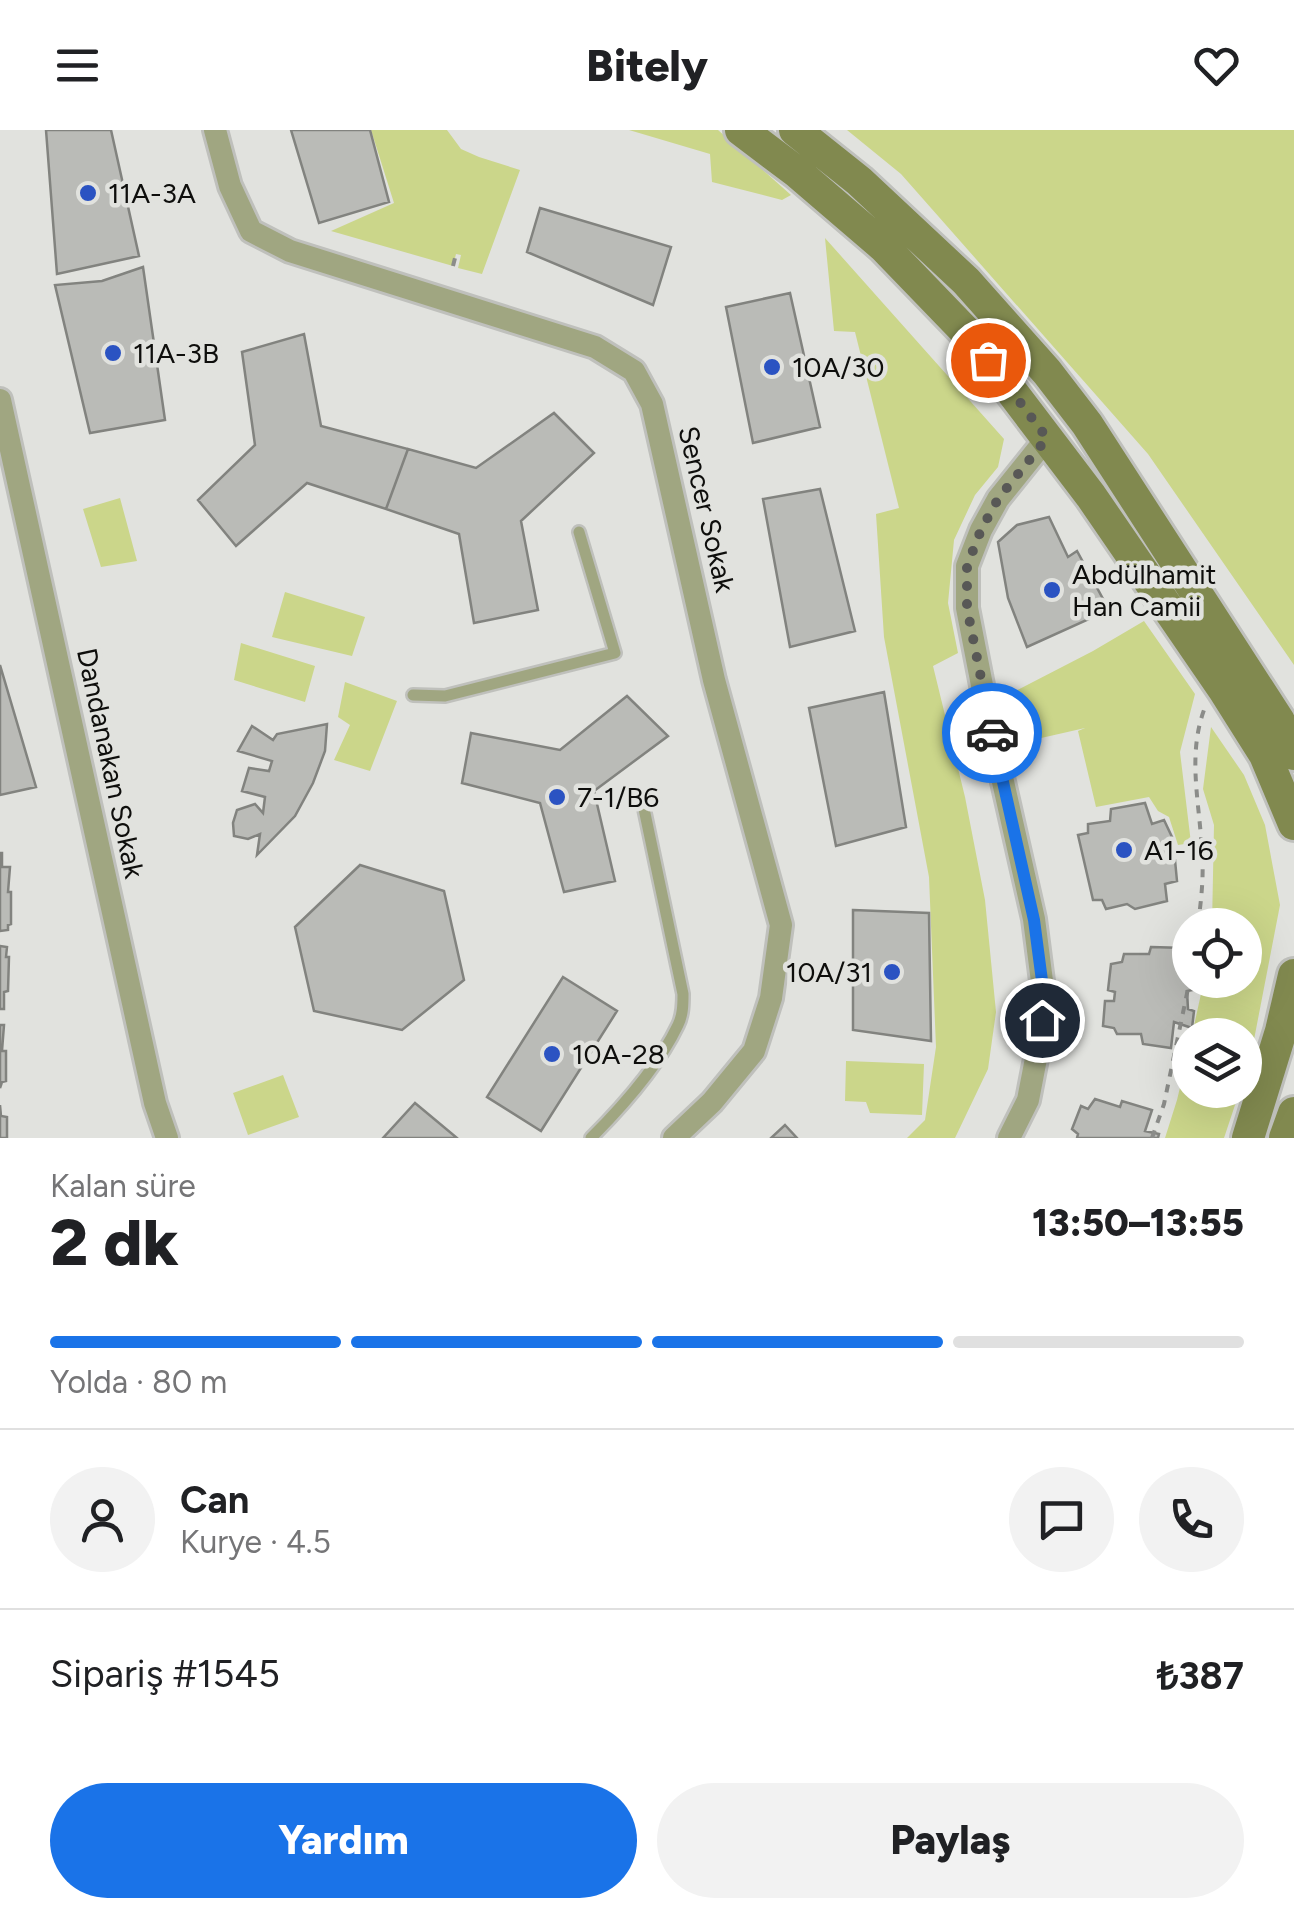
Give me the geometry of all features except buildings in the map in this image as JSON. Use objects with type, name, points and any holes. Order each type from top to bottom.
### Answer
[{"type":"street","name":"Sencer Sokak","points":[[216,130],[230,186],[251,232],[290,251],[595,347],[634,370],[652,404],[714,680],[781,926],[771,998],[754,1051],[712,1102],[674,1138]]},
{"type":"street","points":[[741,130],[883,246],[968,334],[1232,684],[1282,712],[1294,754]]},
{"type":"street","points":[[795,130],[859,181],[966,281],[1088,424],[1232,684],[1294,824]]},
{"type":"street","name":"Dandanakan Sokak","points":[[0,400],[155,1103],[168,1138]]},
{"type":"street","points":[[1009,1138],[1028,1100],[1040,1043],[1044,996],[1034,920],[967,608],[967,566],[998,499],[1047,438]]},
{"type":"street","points":[[1248,1138],[1294,975]]},
{"type":"street","points":[[1285,1138],[1294,1113]]},
{"type":"lane","points":[[413,695],[445,696],[614,652],[579,532]]},
{"type":"lane","points":[[591,1138],[659,1056],[682,1014],[683,994],[643,804]]},
{"type":"path","points":[[453,266],[456,254]]},
{"type":"path","points":[[1199,908],[1203,858],[1195,784],[1196,738],[1204,708],[1232,684]]},
{"type":"path","points":[[1152,1138],[1164,1104],[1186,998]]},
{"type":"green space","points":[[371,130],[447,130],[461,149],[520,170],[482,274],[458,268],[461,255],[456,254],[453,266],[331,231],[394,203]]},
{"type":"green space","points":[[629,130],[718,130],[791,195],[782,200],[712,182],[710,154]]},
{"type":"green space","points":[[847,130],[1294,130],[1294,665],[1148,454],[901,174]]},
{"type":"green space","points":[[825,238],[1004,439],[998,467],[975,495],[954,540],[948,603],[958,653],[933,666],[985,900],[996,1012],[988,1069],[955,1138],[907,1138],[925,1120],[936,1047],[929,877],[884,637],[876,514],[899,508],[855,332],[834,331]]},
{"type":"green space","points":[[120,498],[137,561],[101,567],[83,509]]},
{"type":"green space","points":[[285,592],[365,617],[352,656],[272,637]]},
{"type":"green space","points":[[1144,621],[1195,694],[1180,752],[1191,843],[1178,845],[1169,817],[1158,811],[1149,797],[1096,807],[1078,731],[1085,728],[1015,744],[1006,696]]},
{"type":"green space","points":[[241,643],[315,666],[305,702],[234,680]]},
{"type":"green space","points":[[345,682],[397,701],[370,771],[334,760],[350,725],[338,717]]},
{"type":"green space","points":[[1211,727],[1244,775],[1265,825],[1280,905],[1258,1018],[1196,1018],[1200,998],[1262,998],[1262,908],[1212,908],[1214,825],[1203,789]]},
{"type":"green space","points":[[846,1061],[924,1064],[922,1115],[870,1113],[866,1102],[845,1101]]},
{"type":"green space","points":[[283,1075],[299,1117],[248,1135],[233,1093]]},
{"type":"green space","points":[[1174,1108],[1234,1108],[1224,1138],[1165,1138]]},
{"type":"way so far","points":[[988,360],[1047,438],[998,499],[967,566],[967,608],[992,733]]},
{"type":"place","name":"11A-3A","points":[[88,193]]},
{"type":"place","name":"11A-3B","points":[[113,353]]},
{"type":"place","name":"10A/30","points":[[772,367]]},
{"type":"place","name":"Abdülhamit Han Camii","points":[[1052,590]]},
{"type":"place","name":"7-1/B6","points":[[557,797]]},
{"type":"place","name":"A1-16","points":[[1124,850]]},
{"type":"place","name":"10A/31","points":[[892,972]]},
{"type":"place","name":"10A-28","points":[[552,1054]]},
{"type":"route","points":[[992,733],[1034,920],[1044,996],[1042,1020]]}]
